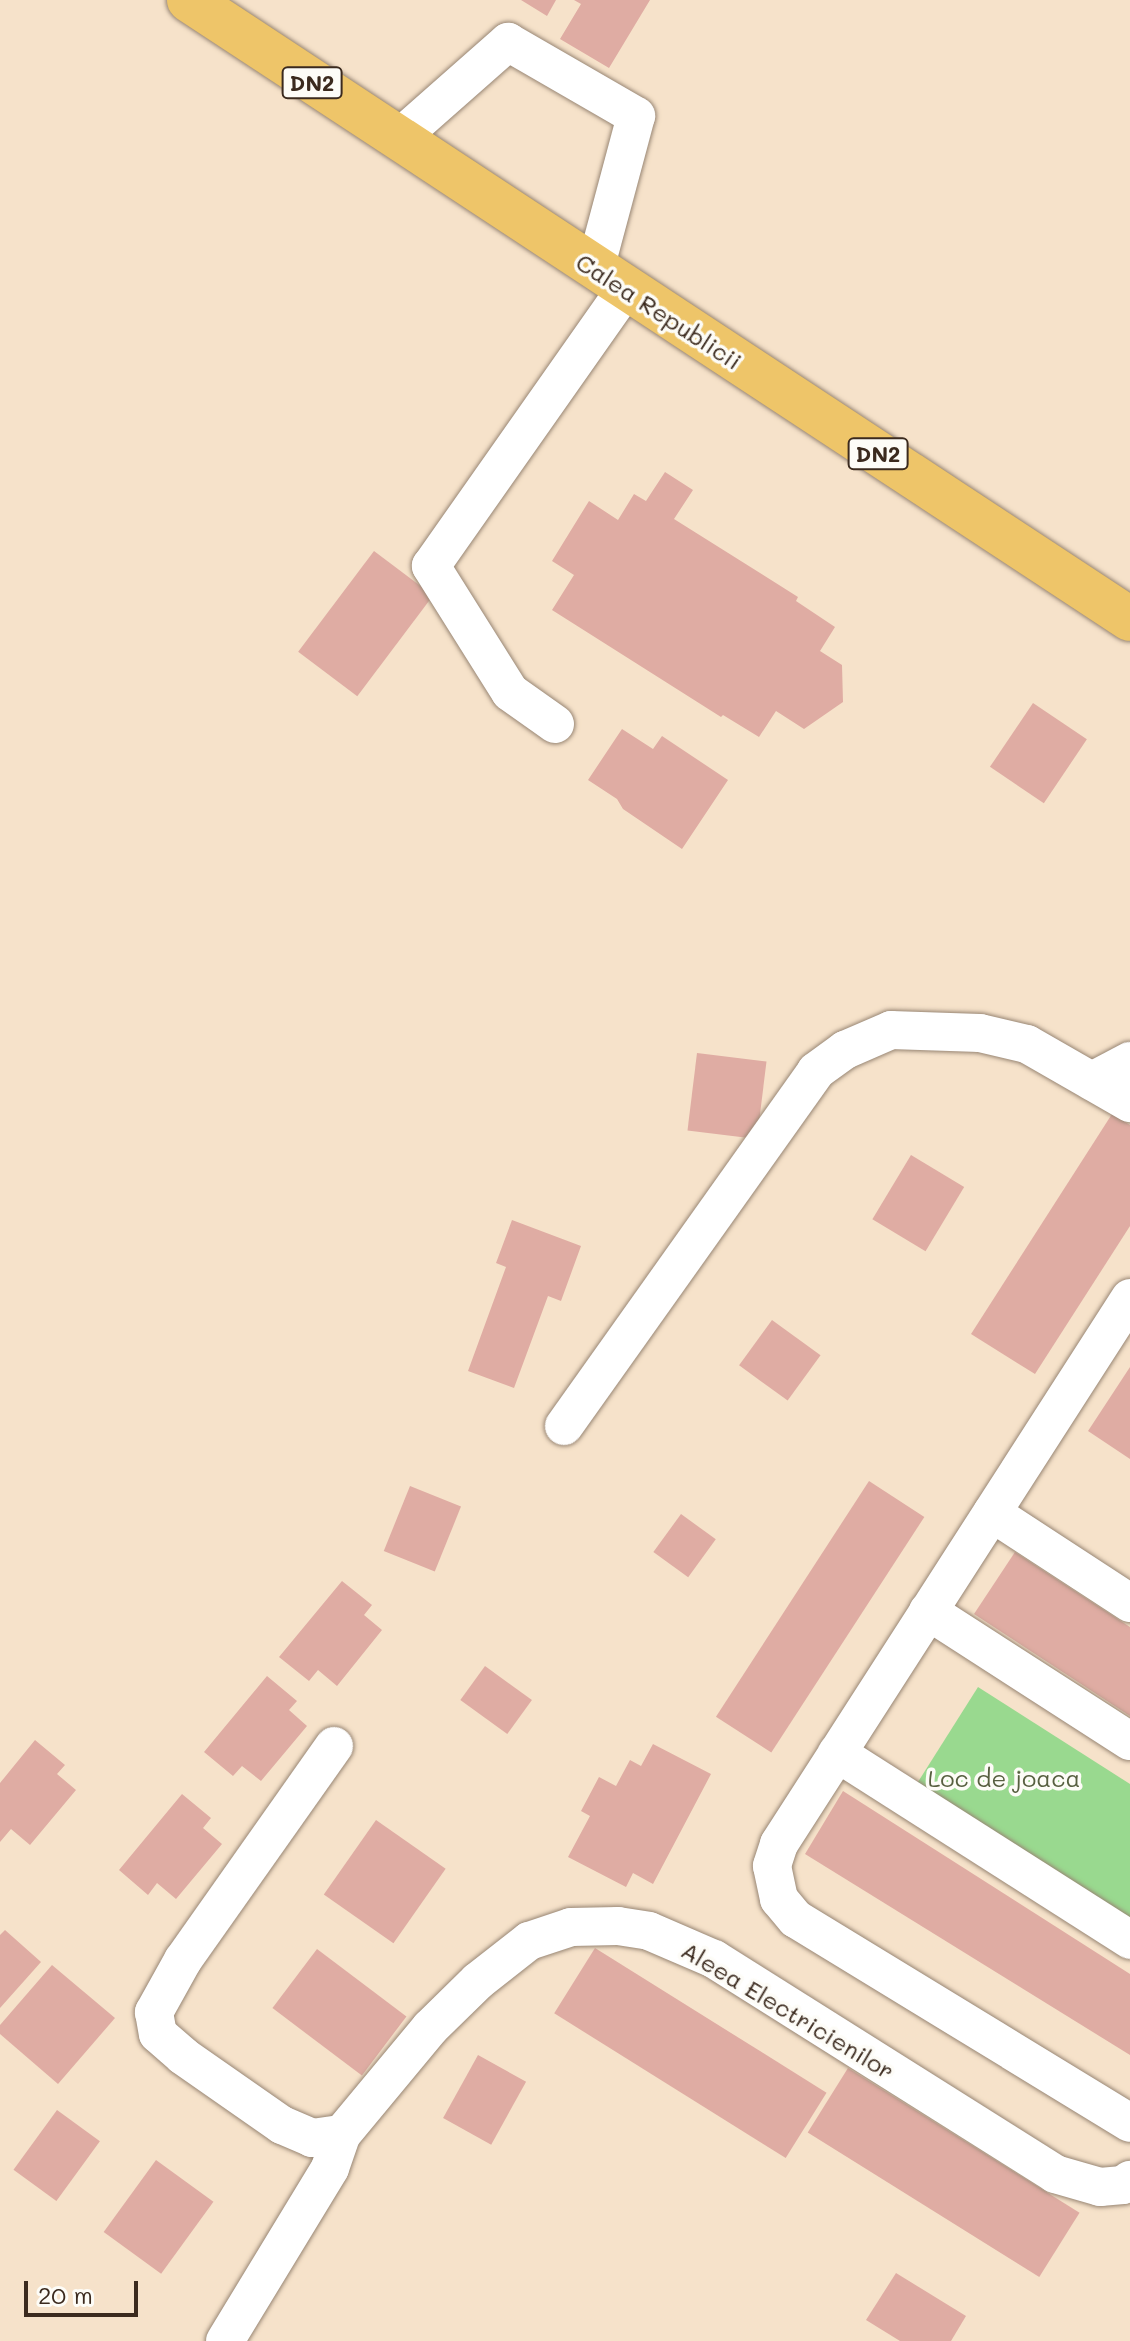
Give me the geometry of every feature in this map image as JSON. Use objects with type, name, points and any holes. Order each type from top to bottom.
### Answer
[{"type":"main road","name":"Calea Republicii","points":[[189,0],[1130,619]]},
{"type":"street","points":[[398,139],[508,42],[636,116],[611,279],[431,566],[510,692],[555,724]]},
{"type":"street","points":[[564,1426],[816,1071],[845,1050],[891,1030],[980,1033],[1027,1044],[1130,1103]]},
{"type":"street","points":[[1092,1081],[1130,1061]]},
{"type":"street","points":[[1127,1311],[837,1753],[779,1844],[772,1866],[779,1899],[796,1919],[1130,2123]]},
{"type":"street","points":[[992,1513],[1130,1603]]},
{"type":"street","points":[[928,1611],[1130,1741]]},
{"type":"street","points":[[334,1746],[183,1960],[154,2012],[158,2034],[183,2056],[282,2125],[312,2138],[342,2134]]},
{"type":"street","points":[[837,1753],[1130,1940]]},
{"type":"street","name":"Aleea Electricienilor","points":[[225,2341],[330,2168],[342,2134],[430,2028],[478,1981],[529,1941],[571,1927],[618,1926],[649,1931],[714,1959],[1055,2174],[1100,2187],[1123,2185],[1130,2180]]},
{"type":"green space","name":"Loc de joaca","points":[[978,1687],[1130,1784],[1130,1932],[911,1793]]},
{"type":"building","points":[[521,0],[556,0],[547,16]]},
{"type":"building","points":[[574,0],[650,0],[609,68],[560,39],[581,4]]},
{"type":"building","points":[[665,472],[693,490],[674,519],[798,597],[796,601],[835,627],[820,651],[842,665],[843,702],[804,729],[776,711],[759,737],[723,715],[721,717],[552,610],[574,575],[552,561],[589,501],[618,520],[634,494],[646,501]]},
{"type":"building","points":[[374,551],[433,596],[357,696],[298,652]]},
{"type":"building","points":[[1033,703],[1087,739],[1044,803],[990,767]]},
{"type":"building","points":[[622,729],[653,749],[662,736],[728,780],[682,849],[623,809],[617,799],[588,780]]},
{"type":"building","points":[[697,1053],[766,1062],[757,1139],[687,1130]]},
{"type":"building","points":[[1112,1114],[1130,1125],[1130,1226],[1035,1374],[971,1334]]},
{"type":"building","points":[[911,1155],[964,1187],[926,1251],[872,1219]]},
{"type":"building","points":[[512,1220],[581,1246],[561,1301],[548,1296],[514,1388],[468,1371],[506,1267],[496,1263]]},
{"type":"building","points":[[772,1320],[821,1355],[788,1401],[739,1365]]},
{"type":"building","points":[[1130,1367],[1130,1459],[1088,1431]]},
{"type":"building","points":[[869,1481],[924,1517],[771,1753],[716,1717]]},
{"type":"building","points":[[410,1486],[461,1507],[435,1572],[384,1551]]},
{"type":"building","points":[[681,1514],[716,1539],[688,1577],[653,1552]]},
{"type":"building","points":[[1015,1552],[1130,1627],[1130,1716],[974,1614]]},
{"type":"building","points":[[342,1581],[372,1605],[364,1615],[382,1630],[337,1686],[318,1670],[309,1681],[279,1657]]},
{"type":"building","points":[[485,1666],[532,1700],[507,1734],[460,1700]]},
{"type":"building","points":[[267,1676],[297,1701],[289,1710],[307,1726],[261,1781],[242,1766],[233,1776],[204,1752]]},
{"type":"building","points":[[35,1740],[65,1765],[57,1774],[76,1790],[30,1845],[11,1829],[0,1842],[0,1783]]},
{"type":"building","points":[[653,1744],[711,1774],[653,1884],[633,1873],[626,1887],[568,1857],[590,1816],[581,1811],[599,1777],[616,1786],[630,1760],[641,1766]]},
{"type":"building","points":[[843,1791],[1130,1974],[1130,2055],[805,1854]]},
{"type":"building","points":[[182,1794],[211,1818],[203,1828],[222,1844],[176,1899],[157,1883],[148,1895],[119,1870]]},
{"type":"building","points":[[376,1820],[446,1869],[393,1943],[324,1895]]},
{"type":"building","points":[[5,1930],[41,1962],[0,2008],[0,1935]]},
{"type":"building","points":[[595,1948],[827,2093],[786,2158],[554,2013]]},
{"type":"building","points":[[317,1949],[406,2016],[362,2076],[272,2008]]},
{"type":"building","points":[[52,1965],[115,2018],[58,2084],[0,2034],[0,2025]]},
{"type":"building","points":[[478,2055],[526,2082],[491,2145],[443,2118]]},
{"type":"building","points":[[848,2068],[1080,2213],[1039,2277],[808,2132]]},
{"type":"building","points":[[57,2110],[100,2141],[56,2201],[14,2170]]},
{"type":"building","points":[[156,2160],[213,2202],[161,2274],[104,2232]]},
{"type":"building","points":[[896,2273],[966,2316],[951,2341],[900,2341],[866,2320]]}]
